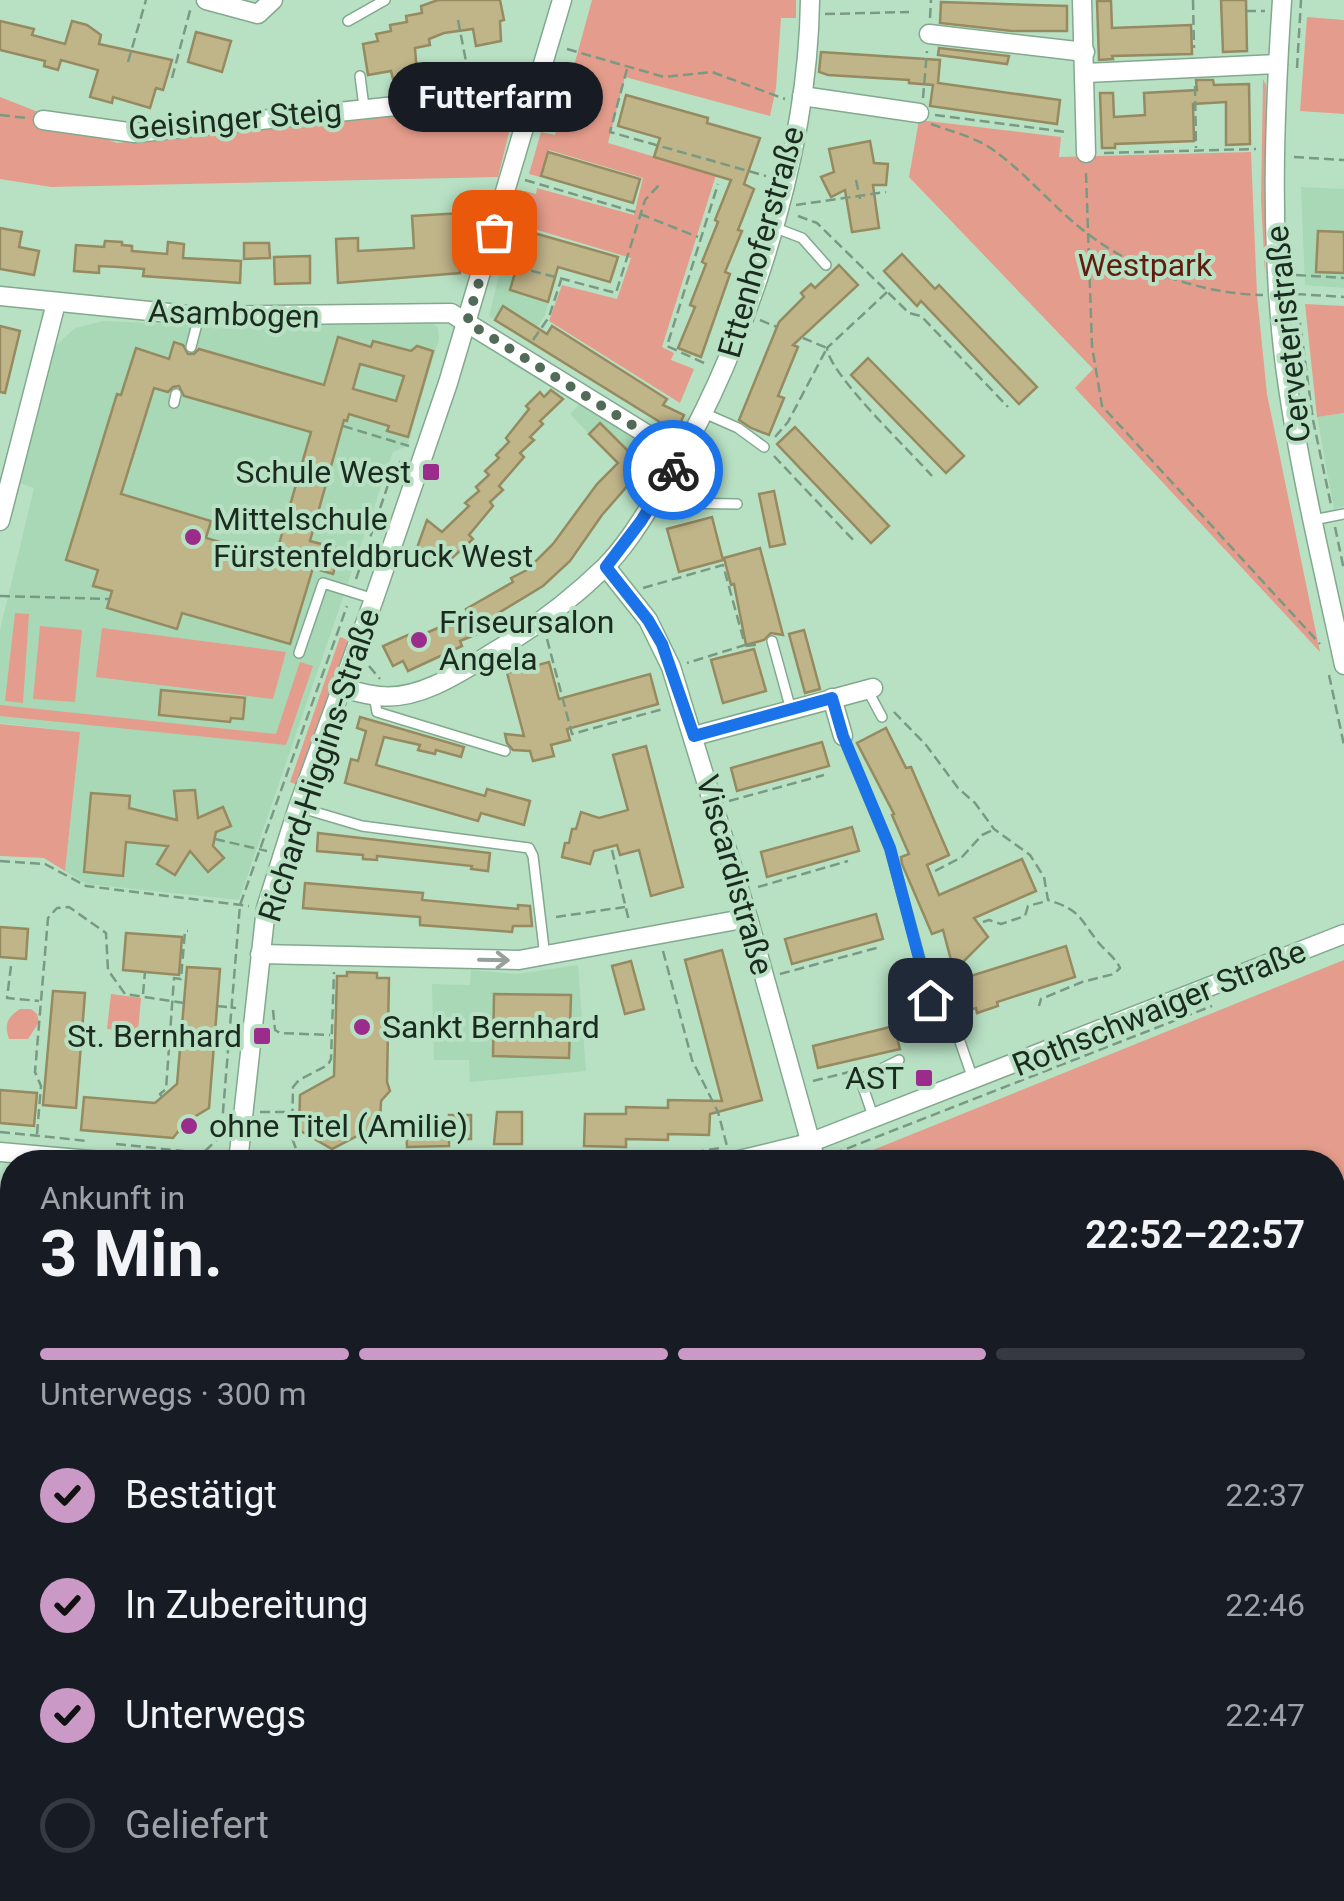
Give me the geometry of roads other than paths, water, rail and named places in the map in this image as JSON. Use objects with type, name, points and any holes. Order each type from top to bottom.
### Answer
[{"type":"street","points":[[206,0],[258,14],[273,0]]},
{"type":"street","name":"Richard-Higgins-Straße","points":[[239,1150],[266,908],[467,322],[562,0]]},
{"type":"street","points":[[1082,0],[1086,144]]},
{"type":"street","name":"Cerveteristraße","points":[[1282,0],[1274,177],[1284,354],[1344,665]]},
{"type":"street","name":"Ettenhoferstraße","points":[[342,688],[379,688],[403,695],[450,678],[542,620],[606,567],[658,494],[682,456],[724,372],[754,290],[777,212],[801,100],[810,7]]},
{"type":"street","points":[[928,34],[1085,52]]},
{"type":"street","points":[[1086,73],[1278,64]]},
{"type":"street","name":"Geisinger Steig","points":[[44,120],[135,133],[473,98],[530,112]]},
{"type":"street","points":[[801,100],[920,113]]},
{"type":"street","name":"Asambogen","points":[[0,296],[199,316],[451,313],[467,322]]},
{"type":"street","points":[[0,520],[56,303]]},
{"type":"street","points":[[467,322],[682,456]]},
{"type":"street","name":"Viscardistraße","points":[[606,567],[648,620],[671,667],[715,805],[813,1150]]},
{"type":"street","points":[[694,736],[870,689]]},
{"type":"street","points":[[832,698],[843,736]]},
{"type":"street","points":[[260,954],[490,960],[544,957],[748,918]]},
{"type":"street","name":"Rothschwaiger Straße","points":[[822,1150],[874,1119],[1344,934]]},
{"type":"lane","points":[[348,21],[385,0]]},
{"type":"lane","points":[[360,76],[364,108]]},
{"type":"lane","points":[[777,212],[826,264]]},
{"type":"lane","points":[[191,348],[199,316]]},
{"type":"lane","points":[[704,413],[764,447]]},
{"type":"lane","points":[[658,494],[680,503],[737,504]]},
{"type":"lane","points":[[1313,520],[1339,515]]},
{"type":"lane","points":[[299,653],[323,584],[374,599]]},
{"type":"lane","points":[[772,641],[791,710]]},
{"type":"lane","points":[[379,688],[377,712],[505,751]]},
{"type":"lane","points":[[870,689],[882,718]]},
{"type":"lane","name":"Rothschwaiger Straße","points":[[843,736],[890,848],[937,1022],[957,1033],[974,1082]]},
{"type":"lane","points":[[298,807],[362,826],[529,848],[544,957]]},
{"type":"lane","points":[[957,1033],[969,1029]]},
{"type":"lane","points":[[874,1119],[863,1078],[899,1060]]},
{"type":"place","name":"Futterfarm","points":[[494,232]]},
{"type":"place","name":"Schule West","points":[[431,472]]},
{"type":"place","name":"Mittelschule Fürstenfeldbruck West","points":[[193,537]]},
{"type":"place","name":"Friseursalon Angela","points":[[419,640]]},
{"type":"place","name":"Sankt Bernhard","points":[[362,1027]]},
{"type":"place","name":"St. Bernhard","points":[[262,1036]]},
{"type":"place","name":"AST","points":[[924,1078]]},
{"type":"place","name":"ohne Titel (Amilie)","points":[[189,1126]]},
{"type":"park label","name":"Westpark","points":[[1145,265]]}]
